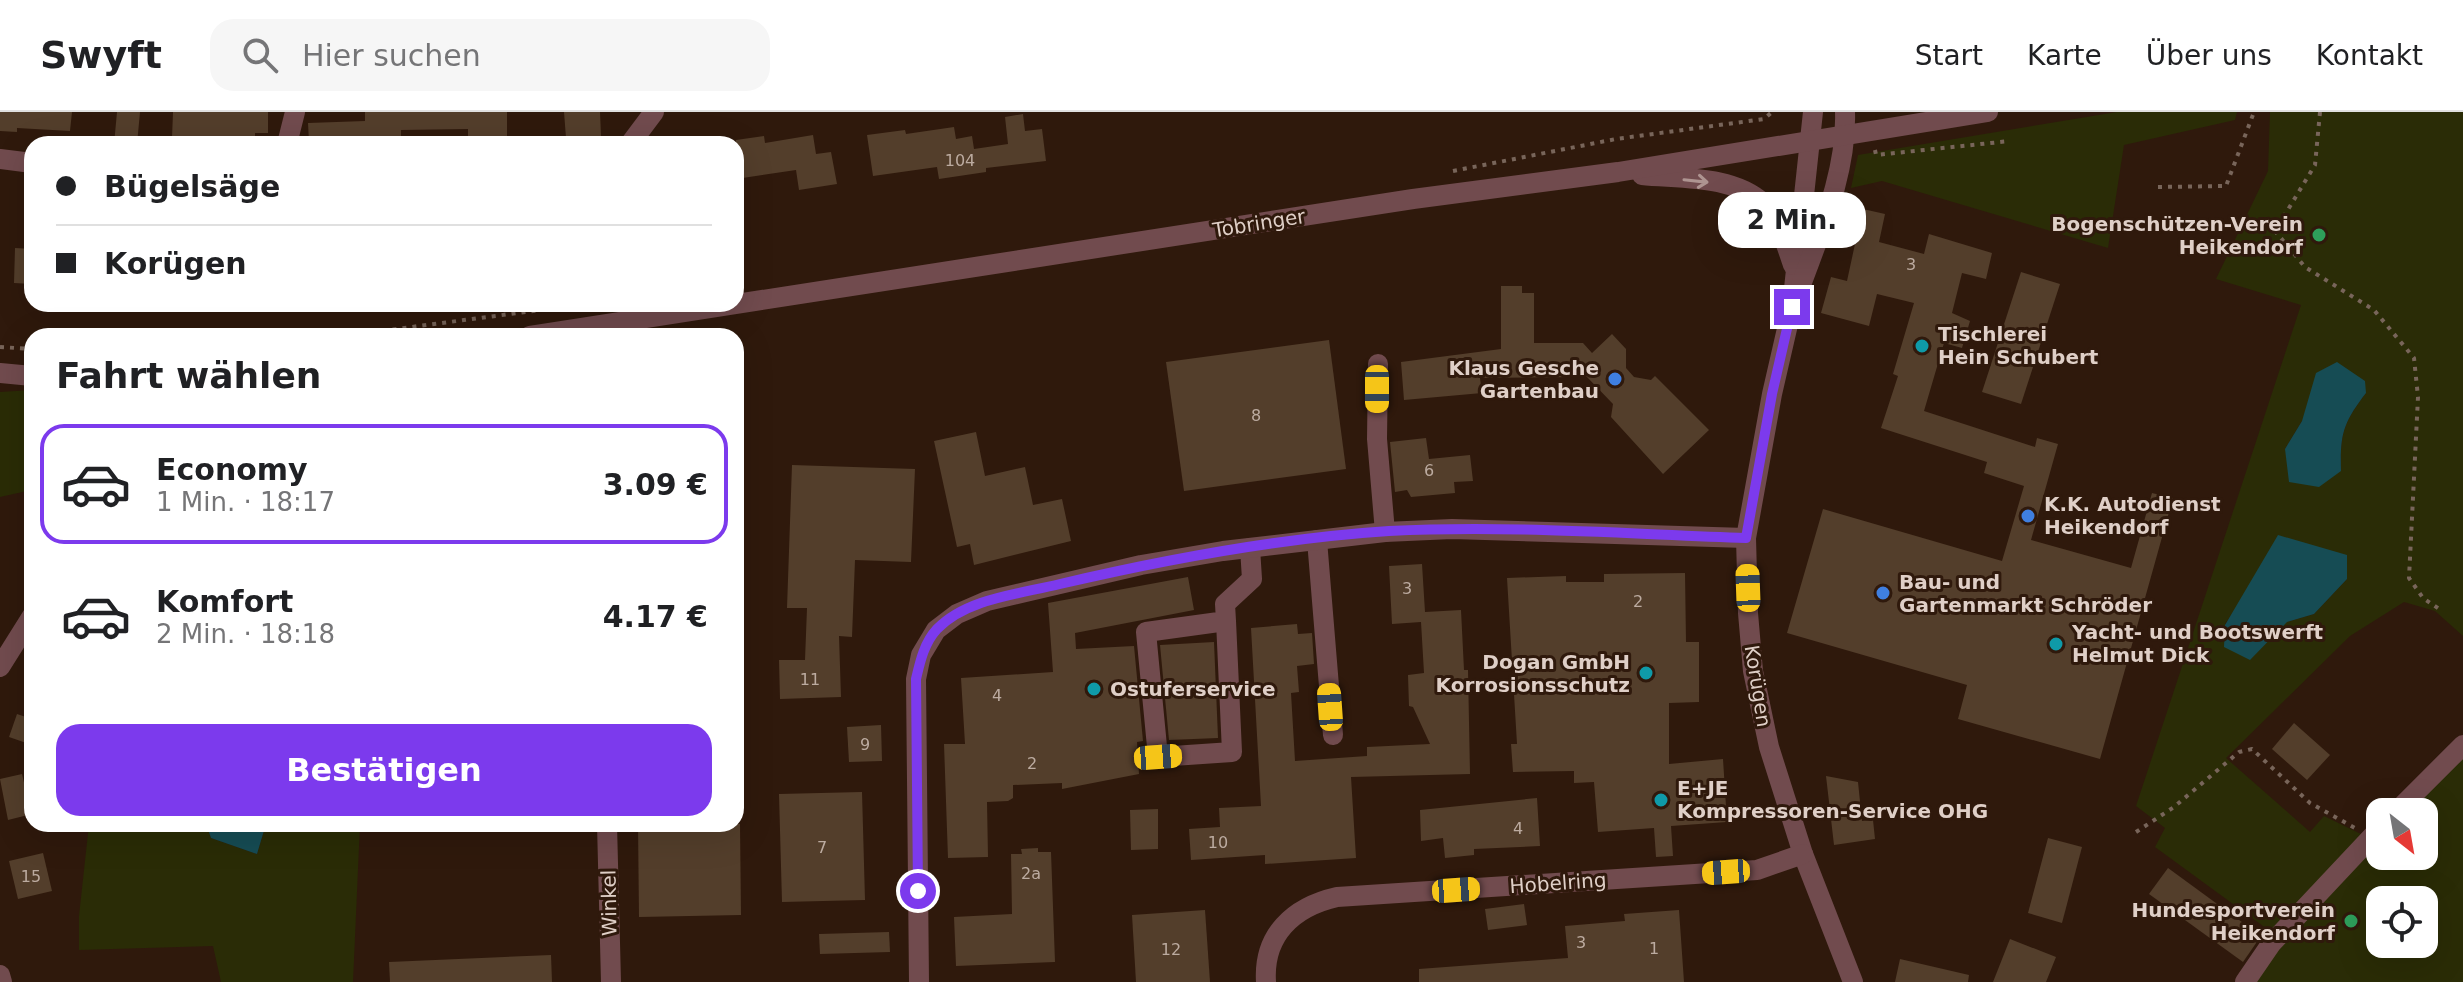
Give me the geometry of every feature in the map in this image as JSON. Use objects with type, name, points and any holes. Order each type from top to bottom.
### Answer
[{"type":"street","points":[[289,136],[295,112]]},
{"type":"street","points":[[636,136],[654,112]]},
{"type":"street","name":"Korügen","points":[[1813,112],[1792,307],[1772,394],[1746,538],[1753,671],[1769,747],[1803,854],[1853,982]]},
{"type":"street","points":[[1792,307],[1828,213],[1846,135],[1845,112]]},
{"type":"street","name":"Tobringer","points":[[744,306],[1413,199],[1618,172],[1988,112]]},
{"type":"street","points":[[0,159],[24,162]]},
{"type":"street","points":[[1618,172],[1729,184],[1763,204],[1781,232],[1795,271]]},
{"type":"street","name":"Tobringer","points":[[604,328],[704,312]]},
{"type":"street","points":[[1378,364],[1377,439],[1385,532]]},
{"type":"street","points":[[0,373],[24,375]]},
{"type":"street","points":[[919,982],[916,679],[921,655],[936,630],[957,614],[987,601],[1141,565],[1385,532],[1452,529],[1746,538]]},
{"type":"street","points":[[1317,540],[1333,735]]},
{"type":"street","points":[[1226,621],[1146,632],[1158,757],[1232,752],[1226,621],[1225,604],[1252,579],[1250,548]]},
{"type":"street","points":[[0,667],[24,629]]},
{"type":"street","points":[[2410,798],[2463,745]]},
{"type":"street","name":"Winkel","points":[[607,832],[611,982]]},
{"type":"street","points":[[2245,982],[2271,944],[2366,843]]},
{"type":"street","name":"Hobelring","points":[[1266,982],[1265,965],[1277,934],[1293,915],[1313,903],[1337,897],[1757,870],[1803,854]]},
{"type":"street","points":[[0,975],[2,982]]},
{"type":"path","points":[[1453,171],[1616,139],[1764,119],[1772,112]]},
{"type":"path","points":[[2158,187],[2226,186],[2254,112]]},
{"type":"path","points":[[2320,112],[2315,165],[2275,231],[2305,267],[2374,310],[2414,358],[2418,397],[2409,578],[2423,598],[2442,611]]},
{"type":"path","points":[[1764,119],[1766,148]]},
{"type":"path","points":[[404,328],[525,312]]},
{"type":"path","points":[[0,347],[24,348]]},
{"type":"path","points":[[2136,832],[2174,807],[2239,752],[2252,749],[2310,803],[2366,828]]},
{"type":"green space","points":[[2117,112],[2237,112],[2235,120],[2124,145],[2108,248],[1882,181],[1851,188],[1858,155]]},
{"type":"green space","points":[[2270,112],[2463,112],[2463,636],[2435,611],[2404,602],[2350,636],[2226,758],[2310,832],[2324,816],[2365,836],[2274,934],[2155,847],[2165,828],[2136,806],[2301,305],[2216,279],[2268,171]],"holes":[[[2366,393],[2344,429],[2341,471],[2285,449],[2302,421]],[[2347,555],[2347,579],[2314,614],[2287,622],[2225,624],[2244,596]]]},
{"type":"green space","points":[[24,390],[24,492],[0,497],[0,392]]},
{"type":"green space","name":"Hundesportverein Heikendorf","points":[[2463,751],[2463,982],[2249,982],[2366,851],[2366,870],[2438,870],[2438,798],[2417,798]]},
{"type":"green space","points":[[88,832],[209,832],[211,838],[257,854],[264,832],[360,832],[353,982],[221,982],[213,946],[79,950],[79,916]]},
{"type":"water","points":[[2337,362],[2365,381],[2366,393],[2344,429],[2341,471],[2319,487],[2289,482],[2285,449],[2302,421],[2316,373]]},
{"type":"water","points":[[2278,535],[2347,555],[2347,579],[2314,614],[2287,622],[2250,660],[2224,647],[2225,625]]},
{"type":"water","points":[[209,832],[264,832],[257,854],[211,838]]},
{"type":"building","points":[[0,112],[72,112],[70,131],[17,128],[17,132],[0,131]]},
{"type":"building","points":[[117,112],[140,112],[138,136],[115,136]]},
{"type":"building","points":[[173,112],[268,112],[268,133],[255,133],[255,136],[172,136]]},
{"type":"building","points":[[365,112],[507,112],[507,136],[468,136],[468,129],[401,130],[401,136],[309,136],[308,123],[365,121]]},
{"type":"building","points":[[564,112],[600,112],[601,136],[566,136]]},
{"type":"building","points":[[1023,114],[1025,131],[1042,129],[1046,161],[986,168],[986,172],[939,179],[937,167],[873,176],[867,135],[905,130],[906,134],[954,127],[956,139],[972,136],[974,149],[1008,144],[1005,117]]},
{"type":"building","points":[[813,135],[816,154],[831,152],[837,184],[799,190],[796,170],[744,178],[744,139],[764,136],[765,143]]},
{"type":"building","points":[[1854,207],[1885,214],[1879,242],[1924,254],[1929,234],[1992,253],[1986,279],[1962,273],[1952,313],[1970,321],[1962,348],[1944,343],[1924,411],[2035,447],[2037,438],[2058,444],[2031,540],[2131,568],[2152,493],[2173,498],[2100,759],[1958,719],[1967,685],[1787,633],[1823,509],[2002,561],[2024,486],[1984,473],[1987,462],[1881,428],[1898,376],[1893,374],[1914,303],[1877,294],[1869,326],[1821,313],[1831,277],[1847,281],[1855,244],[1847,243]]},
{"type":"building","points":[[15,248],[24,249],[24,284],[14,283]]},
{"type":"building","points":[[2021,272],[2060,284],[2021,404],[1982,392]]},
{"type":"building","name":"Klaus Gesche Gartenbau","points":[[1501,286],[1522,286],[1522,293],[1534,293],[1534,343],[1583,343],[1592,353],[1612,334],[1626,349],[1626,368],[1634,377],[1651,380],[1655,376],[1709,430],[1663,474],[1611,417],[1613,404],[1587,377],[1480,378],[1482,393],[1404,400],[1401,362],[1501,349]]},
{"type":"building","points":[[1329,340],[1346,469],[1184,491],[1166,362]]},
{"type":"building","points":[[976,432],[985,476],[1025,467],[1033,505],[1062,499],[1071,541],[974,565],[970,544],[957,547],[934,441]]},
{"type":"building","points":[[1426,438],[1429,459],[1470,455],[1473,481],[1454,482],[1455,493],[1411,497],[1407,490],[1395,492],[1390,442]]},
{"type":"building","points":[[792,465],[915,469],[911,562],[855,560],[852,637],[839,636],[841,697],[780,699],[779,660],[805,660],[807,608],[787,608]]},
{"type":"building","points":[[1422,564],[1425,612],[1461,610],[1464,670],[1468,670],[1470,774],[1351,777],[1356,858],[1265,864],[1265,855],[1191,860],[1189,829],[1220,827],[1219,808],[1261,806],[1251,628],[1297,624],[1298,634],[1312,633],[1314,664],[1297,666],[1299,692],[1291,693],[1295,761],[1367,756],[1367,747],[1430,744],[1413,707],[1409,706],[1408,675],[1424,673],[1421,622],[1392,624],[1389,566]]},
{"type":"building","points":[[1685,573],[1686,642],[1699,642],[1699,702],[1669,703],[1669,764],[1723,759],[1727,822],[1671,826],[1673,856],[1656,857],[1654,828],[1598,832],[1594,782],[1574,783],[1574,771],[1513,772],[1511,744],[1517,744],[1507,578],[1566,576],[1566,582],[1604,582],[1604,574]]},
{"type":"building","points":[[1188,577],[1194,610],[1075,633],[1076,649],[1134,646],[1143,741],[1137,742],[1139,774],[1062,789],[1062,783],[1013,785],[1013,798],[987,802],[988,857],[948,858],[944,744],[965,744],[961,678],[1053,672],[1048,603]]},
{"type":"building","points":[[1214,642],[1218,738],[1169,740],[1160,645]]},
{"type":"building","points":[[17,714],[24,716],[24,742],[9,737]]},
{"type":"building","points":[[2294,723],[2330,755],[2307,780],[2272,749]]},
{"type":"building","points":[[881,725],[882,761],[849,762],[847,727]]},
{"type":"building","points":[[22,774],[24,816],[8,820],[0,779]]},
{"type":"building","points":[[1826,776],[1858,782],[1862,821],[1873,820],[1875,839],[1834,845]]},
{"type":"building","points":[[862,792],[865,900],[782,902],[779,794]]},
{"type":"building","points":[[1537,798],[1540,846],[1474,849],[1474,855],[1445,858],[1443,838],[1421,841],[1420,810]]},
{"type":"building","points":[[1158,809],[1158,849],[1131,850],[1130,810]]},
{"type":"building","points":[[638,832],[740,832],[741,915],[639,917]]},
{"type":"building","points":[[2048,838],[2082,847],[2062,923],[2028,913]]},
{"type":"building","points":[[1038,848],[1038,852],[1051,852],[1055,962],[956,966],[954,917],[1012,914],[1011,854],[1022,854],[1021,849]]},
{"type":"building","points":[[43,853],[52,891],[18,899],[9,861]]},
{"type":"building","points":[[2168,868],[2261,936],[2243,962],[2149,894]]},
{"type":"building","points":[[1524,904],[1527,925],[1488,930],[1485,909]]},
{"type":"building","points":[[1205,910],[1210,982],[1136,982],[1132,915]]},
{"type":"building","points":[[1679,910],[1684,982],[1419,982],[1419,969],[1568,958],[1565,926],[1625,921],[1624,914]]},
{"type":"building","points":[[889,932],[890,952],[820,954],[819,934]]},
{"type":"building","points":[[2010,939],[2056,957],[2046,982],[1993,982]]},
{"type":"building","points":[[551,955],[552,982],[390,982],[389,962]]},
{"type":"building","points":[[1900,959],[1969,975],[1968,982],[1895,982]]},
{"type":"place","name":"Bogenschützen-Verein Heikendorf","points":[[2319,235]]},
{"type":"place","name":"Tischlerei Hein Schubert","points":[[1922,346]]},
{"type":"place","name":"Klaus Gesche Gartenbau","points":[[1615,379]]},
{"type":"place","name":"K.K. Autodienst Heikendorf","points":[[2028,516]]},
{"type":"place","name":"Bau- und Gartenmarkt Schröder","points":[[1883,593]]},
{"type":"place","name":"Yacht- und Bootswerft Helmut Dick","points":[[2056,644]]},
{"type":"place","name":"Dogan GmbH Korrosionsschutz","points":[[1646,673]]},
{"type":"place","name":"Ostuferservice","points":[[1094,689]]},
{"type":"place","name":"E+JE Kompressoren-Service OHG","points":[[1661,800]]},
{"type":"place","name":"Hundesportverein Heikendorf","points":[[2351,921]]},
{"type":"route","points":[[918,891],[916,679],[921,655],[936,630],[957,614],[987,601],[1141,565],[1223,551],[1385,532],[1452,529],[1746,538],[1772,394],[1792,307]]}]
